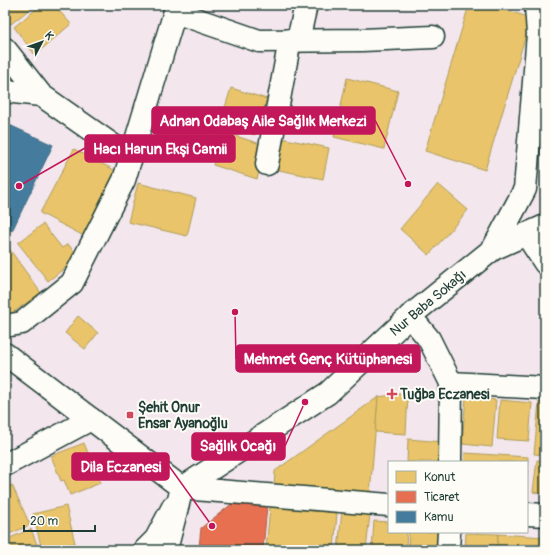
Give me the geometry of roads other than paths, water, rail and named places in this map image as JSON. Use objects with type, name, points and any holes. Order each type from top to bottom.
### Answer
[{"type":"street","points":[[267,164],[294,40],[306,5]]},
{"type":"street","points":[[493,249],[525,189],[538,34],[536,5]]},
{"type":"street","points":[[5,326],[22,323],[72,283],[124,180],[176,9],[259,41],[362,40],[433,37]]},
{"type":"street","points":[[5,49],[40,95],[131,158]]},
{"type":"street","points":[[5,91],[40,95]]},
{"type":"street","points":[[493,249],[535,230],[545,263]]},
{"type":"street","name":"Nur Baba Sokağı","points":[[182,488],[328,394],[410,316],[493,249]]},
{"type":"street","points":[[410,316],[429,339],[451,383],[450,461]]},
{"type":"street","points":[[5,354],[182,488],[388,505]]},
{"type":"street","points":[[451,383],[545,388]]},
{"type":"street","points":[[5,465],[91,419]]},
{"type":"street","points":[[145,550],[156,539],[182,488]]},
{"type":"street","points":[[166,550],[182,488]]},
{"type":"street","points":[[528,514],[545,515]]},
{"type":"street","points":[[448,550],[449,533]]},
{"type":"place","name":"Adnan Odabaş Aile Sağlık Merkezi","points":[[408,184]]},
{"type":"place","name":"Hacı Harun Ekşi Camii","points":[[19,186]]},
{"type":"place","name":"Mehmet Genç Kütüphanesi","points":[[235,312]]},
{"type":"place","name":"Tuğba Eczanesi","points":[[392,394]]},
{"type":"place","name":"Sağlık Ocağı","points":[[305,402]]},
{"type":"place","name":"Şehit Onur Ensar Ayanoğlu","points":[[130,415]]},
{"type":"place","name":"Dila Eczanesi","points":[[212,526]]}]
